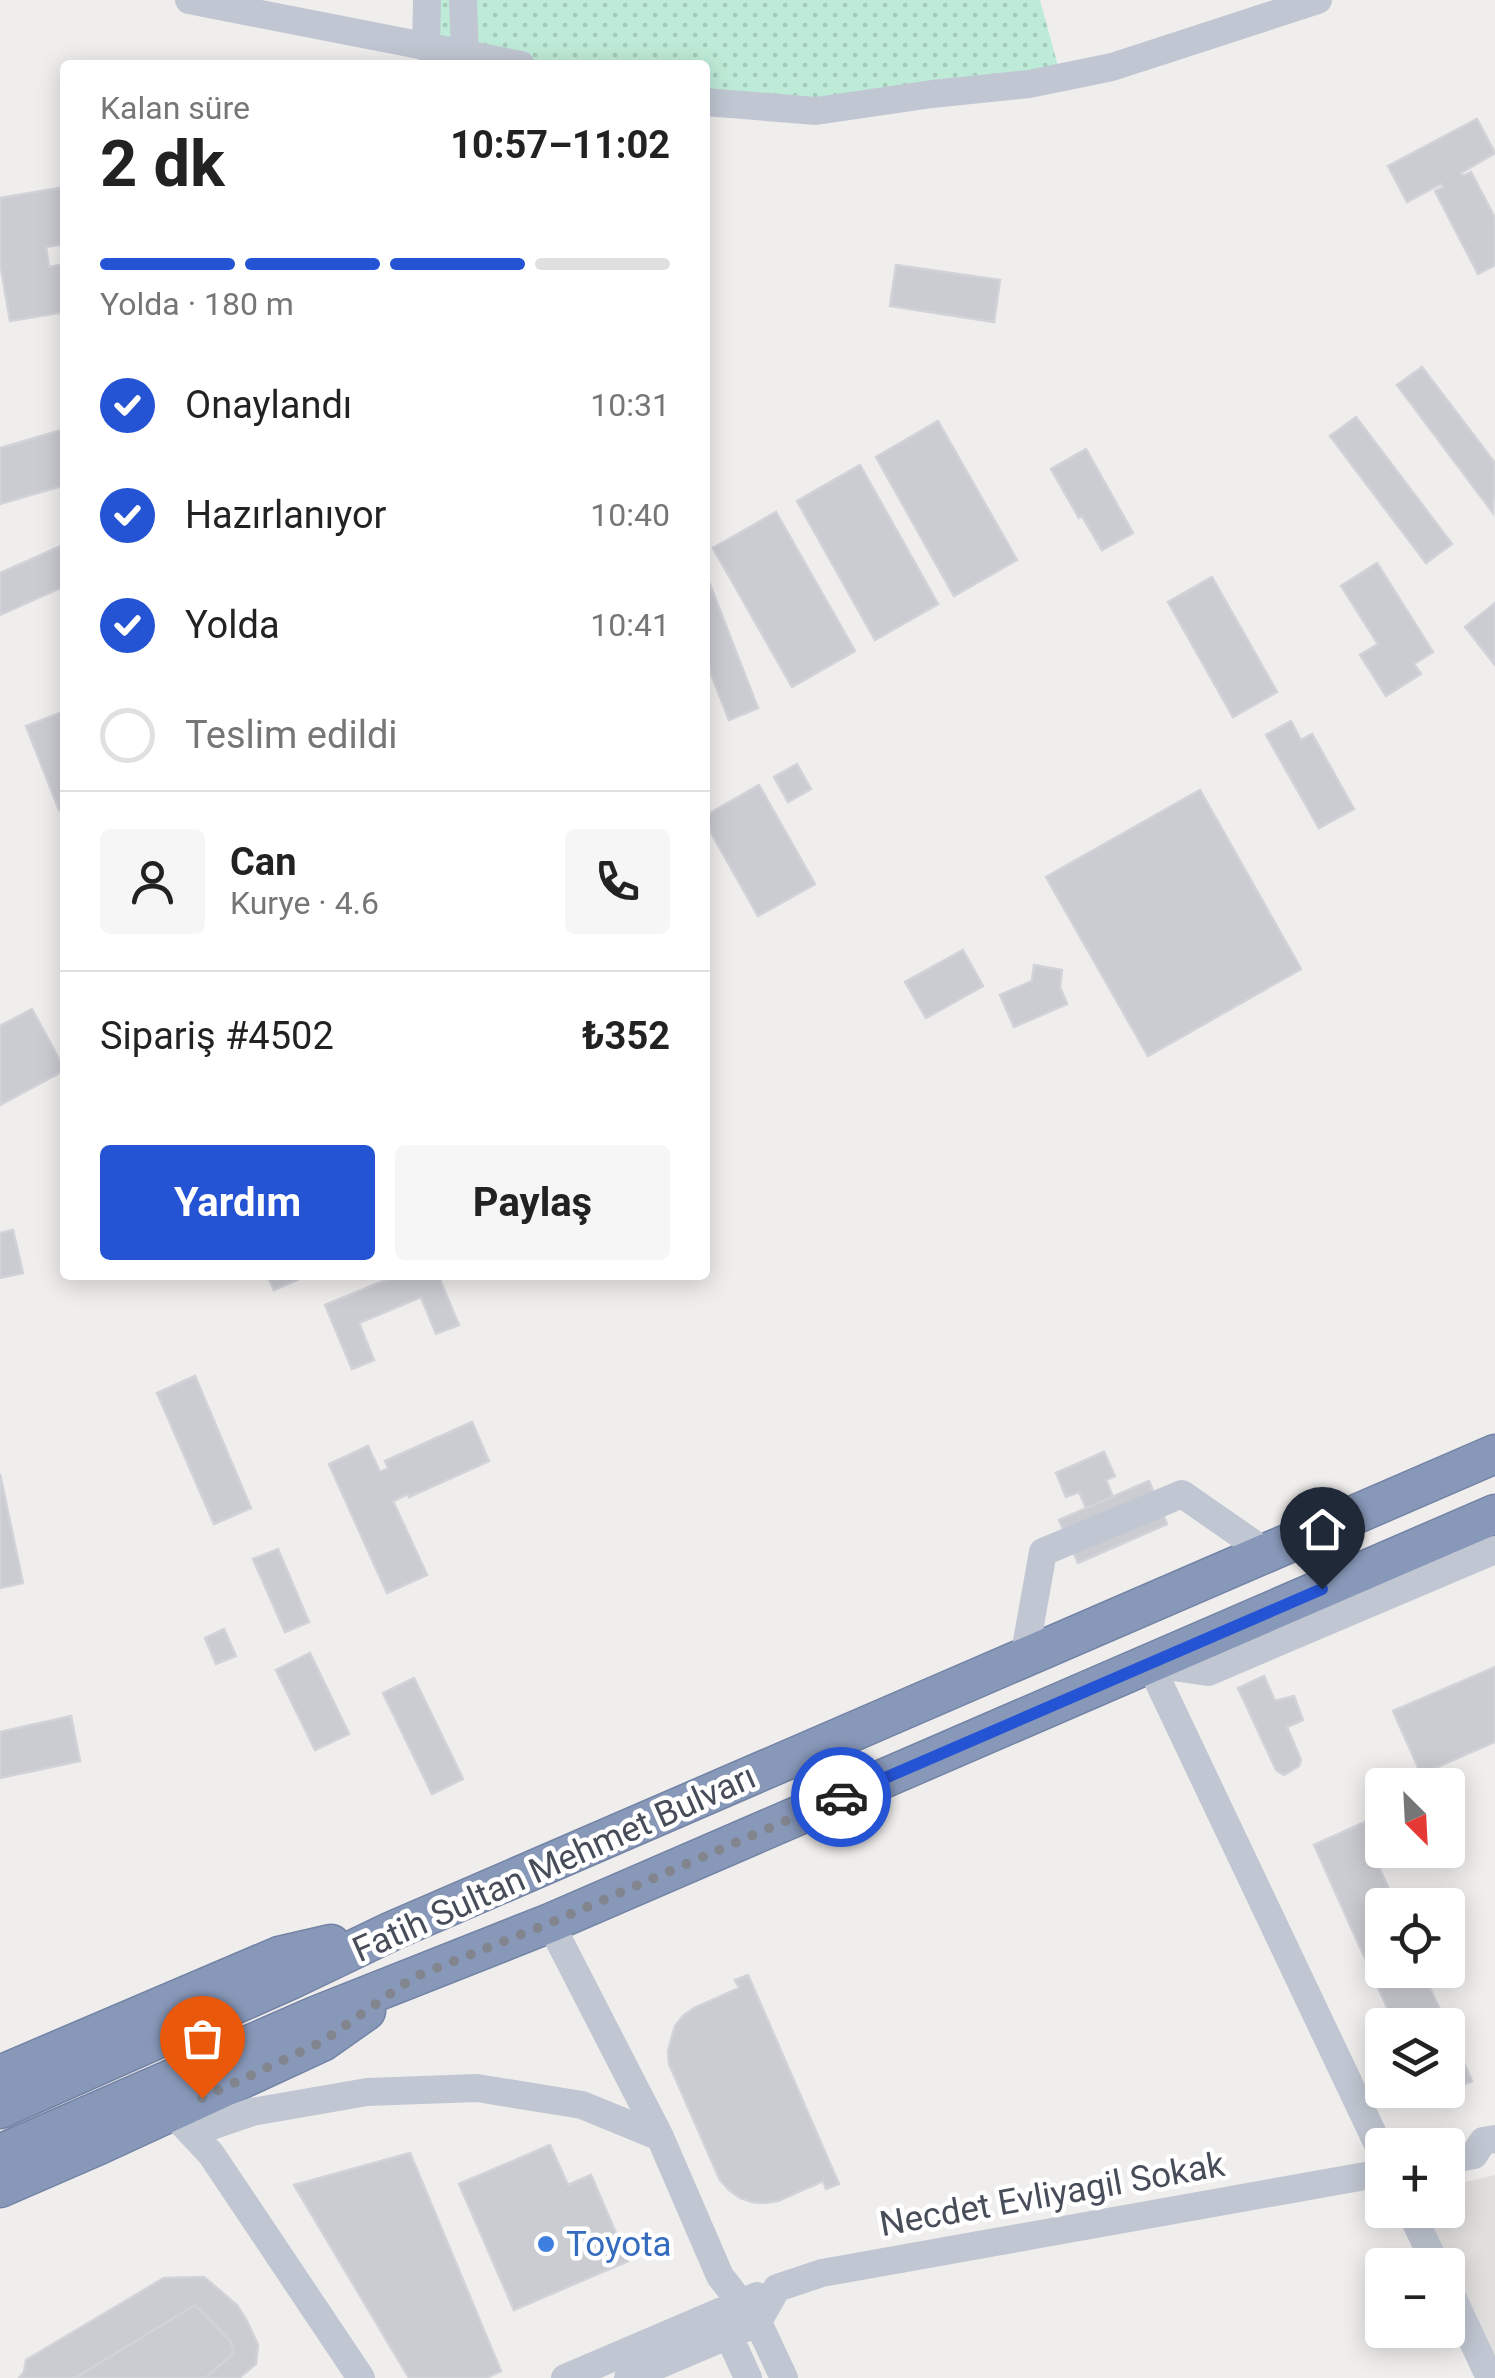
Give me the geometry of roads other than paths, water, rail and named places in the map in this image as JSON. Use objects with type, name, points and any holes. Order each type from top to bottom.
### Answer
[{"type":"highway","name":"Fatih Sultan Mehmet Bulvarı","points":[[0,2109],[392,1932],[1486,1457]]},
{"type":"highway","name":"Fatih Sultan Mehmet Bulvarı","points":[[0,2154],[314,2016],[550,1923],[1495,1514]]},
{"type":"highway","points":[[0,2075],[279,1956],[392,1932]]},
{"type":"highway","points":[[0,2188],[182,2122],[322,2042],[414,1977]]},
{"type":"street","points":[[189,0],[498,60]]},
{"type":"street","points":[[426,0],[426,48]]},
{"type":"street","points":[[464,0],[466,53]]},
{"type":"street","points":[[710,102],[816,111],[1028,84],[1112,67],[1318,0]]},
{"type":"street","points":[[1024,1658],[1043,1552],[1182,1494],[1267,1553]]},
{"type":"street","points":[[1150,1664],[1208,1672],[1495,1550]]},
{"type":"street","points":[[1150,1664],[1371,2128]]},
{"type":"street","points":[[550,1923],[660,2137],[738,2317],[784,2378]]},
{"type":"street","points":[[182,2122],[367,2092],[478,2088],[582,2106],[660,2137]]},
{"type":"street","points":[[182,2122],[211,2154],[361,2378]]},
{"type":"street","name":"Necdet Evliyagil Sokak","points":[[738,2317],[777,2288],[822,2272],[1365,2176]]},
{"type":"street","points":[[565,2378],[738,2317]]},
{"type":"street","points":[[628,2378],[738,2317]]},
{"type":"street","points":[[738,2317],[748,2378]]},
{"type":"street","points":[[1465,2324],[1490,2378]]},
{"type":"place","name":"Toyota","points":[[546,2244]]}]
